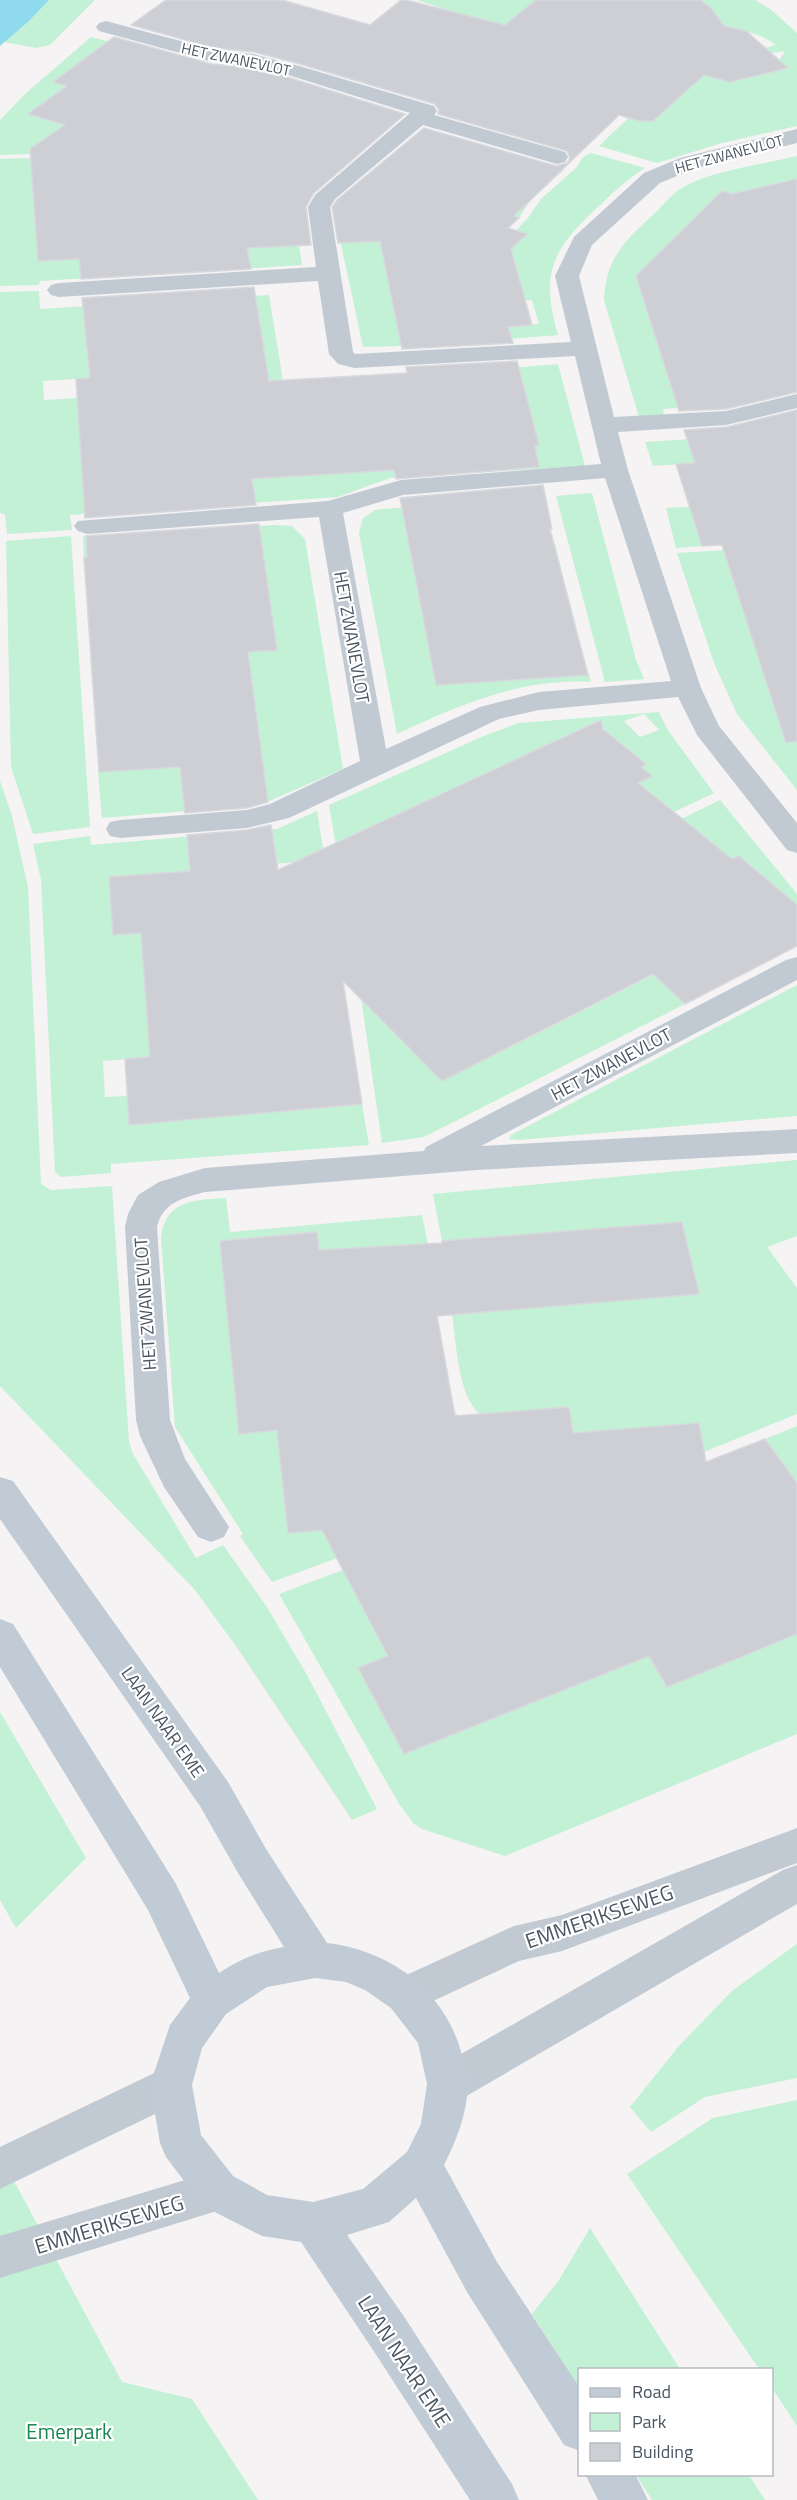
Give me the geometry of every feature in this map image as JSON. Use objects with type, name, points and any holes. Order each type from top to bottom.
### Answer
[{"type":"street","name":"HET ZWANEVLOT","points":[[106,27],[213,56],[253,60],[292,70],[426,111],[419,117]]},
{"type":"street","name":"HET ZWANEVLOT","points":[[419,117],[557,157]]},
{"type":"street","points":[[419,117],[321,200],[318,212],[341,354],[350,361],[584,348]]},
{"type":"street","name":"HET ZWANEVLOT","points":[[797,136],[688,163],[659,174],[648,181],[582,242],[567,276],[615,470],[687,688],[707,729],[797,843]]},
{"type":"street","points":[[59,290],[329,273]]},
{"type":"street","points":[[603,425],[726,418],[797,401]]},
{"type":"street","points":[[87,526],[330,509],[401,488],[615,470]]},
{"type":"street","name":"HET ZWANEVLOT","points":[[330,509],[375,766]]},
{"type":"street","points":[[120,829],[247,819],[279,811],[442,733],[490,713],[538,701],[687,688]]},
{"type":"street","name":"HET ZWANEVLOT","points":[[424,1162],[797,967]]},
{"type":"street","name":"HET ZWANEVLOT","points":[[212,1527],[173,1473],[160,1448],[153,1420],[141,1227],[144,1214],[150,1204],[170,1190],[206,1179],[424,1162],[797,1141]]},
{"type":"street","name":"LAAN NAAR EME","points":[[0,1491],[214,1794],[252,1861],[315,1960]]},
{"type":"street","points":[[0,1635],[157,1889],[212,2001]]},
{"type":"street","name":"EMMERIKSEWEG","points":[[405,1995],[514,1944],[562,1933],[797,1845]]},
{"type":"street","points":[[448,2084],[559,2024],[607,1992],[797,1883]]},
{"type":"street","points":[[315,1960],[348,1965],[379,1977],[405,1995],[436,2035],[448,2084],[441,2127],[422,2166],[374,2207],[313,2223],[262,2215],[218,2192],[181,2143],[171,2085],[184,2039],[212,2001],[260,1970],[315,1960]]},
{"type":"street","points":[[0,2169],[171,2085]]},
{"type":"street","points":[[422,2166],[482,2277],[578,2427]]},
{"type":"street","name":"EMMERIKSEWEG","points":[[0,2257],[218,2192]]},
{"type":"street","name":"LAAN NAAR EME","points":[[313,2223],[389,2334],[496,2500]]},
{"type":"street","points":[[609,2476],[625,2500]]},
{"type":"green space","points":[[49,0],[95,0],[50,45],[36,48],[4,42],[29,21]]},
{"type":"green space","points":[[417,0],[536,0],[730,82],[787,68],[779,61],[785,51],[771,53],[765,48],[776,45],[758,35],[725,31],[699,0],[755,0],[770,9],[797,33],[797,126],[722,143],[657,163],[599,146],[667,81]]},
{"type":"green space","points":[[91,37],[122,45],[214,94],[87,57],[53,82],[182,121],[41,142],[29,150],[31,154],[0,155],[0,120],[26,93]],"holes":[[[40,105],[75,115],[63,125],[28,114]]]},
{"type":"green space","points":[[470,142],[564,170],[531,199],[519,218],[498,212],[500,247],[528,218],[541,199],[576,168],[583,157],[591,153],[645,168],[621,186],[583,221],[561,249],[554,263],[550,295],[558,335],[471,342],[448,250],[382,254],[402,346],[363,347],[338,230]],"holes":[[[532,300],[539,324],[514,326],[508,302]]]},
{"type":"green space","points":[[797,156],[797,179],[773,185],[797,208],[797,247],[786,244],[767,263],[789,270],[776,282],[753,283],[759,306],[783,306],[789,321],[764,323],[773,347],[797,345],[797,355],[777,357],[782,370],[797,370],[797,387],[711,405],[663,409],[664,415],[639,417],[604,300],[609,272],[619,251],[671,196],[682,188],[707,177]],"holes":[[[722,191],[781,208],[706,284],[647,266]],[[710,291],[742,386],[672,391],[643,295]]]},
{"type":"green space","points":[[32,158],[291,188],[302,265],[40,281],[39,285],[0,286],[0,159]],"holes":[[[284,212],[290,246],[38,261],[36,227]]]},
{"type":"green space","points":[[39,291],[40,309],[269,295],[283,381],[270,381],[268,375],[246,377],[158,397],[558,364],[585,466],[390,478],[338,497],[70,515],[72,530],[7,534],[5,515],[0,513],[0,292]],"holes":[[[259,318],[265,355],[88,366],[85,329]],[[91,378],[92,397],[44,400],[43,381]],[[528,405],[538,445],[359,457],[361,472],[83,489],[81,448]]]},
{"type":"green space","points":[[797,432],[797,456],[653,466],[645,442]]},
{"type":"green space","points":[[592,493],[636,660],[644,679],[605,682],[556,496]]},
{"type":"green space","points":[[543,498],[548,515],[522,516],[528,545],[555,543],[561,569],[534,571],[542,601],[569,599],[576,626],[549,629],[557,660],[584,658],[591,682],[540,684],[515,689],[467,704],[397,734],[359,533],[363,518],[375,510]],"holes":[[[475,507],[514,680],[436,685],[402,512]]]},
{"type":"green space","points":[[797,500],[716,529],[697,531],[702,546],[676,548],[666,508]]},
{"type":"green space","points":[[274,525],[292,526],[305,539],[343,769],[260,805],[102,818],[98,772],[128,770],[125,736],[96,738],[94,708],[122,706],[121,673],[91,675],[90,647],[117,645],[116,614],[88,616],[86,588],[113,586],[111,556],[84,558],[83,536]],"holes":[[[260,534],[277,650],[248,652],[264,778],[182,784],[168,656]]]},
{"type":"green space","points":[[71,536],[90,827],[33,834],[11,767],[6,541]]},
{"type":"green space","points":[[797,546],[797,790],[737,714],[714,663],[677,553]]},
{"type":"green space","points":[[659,712],[667,729],[714,793],[674,812],[654,796],[339,864],[329,805],[486,735],[519,723]],"holes":[[[644,714],[659,730],[640,737],[624,721]],[[596,722],[646,764],[641,767],[651,776],[623,791],[345,839]]]},
{"type":"green space","points":[[0,781],[12,816],[28,887],[41,1184],[51,1190],[112,1186],[129,1442],[133,1454],[196,1558],[223,1545],[267,1607],[307,1675],[377,1809],[352,1820],[238,1649],[195,1590],[0,1386]]},
{"type":"green space","points":[[720,800],[797,894],[797,945],[794,902],[739,856],[391,1028],[442,1081],[661,971],[685,1004],[424,1137],[382,1143],[358,977]]},
{"type":"green space","points":[[317,811],[325,860],[109,877],[113,935],[224,926],[317,1004],[347,1002],[352,1040],[103,1061],[105,1097],[127,1096],[129,1125],[362,1104],[369,1145],[111,1164],[111,1173],[61,1177],[55,1172],[41,880],[33,844],[90,836],[91,845],[277,829]]},
{"type":"green space","points":[[797,985],[797,1116],[509,1139],[511,1135]]},
{"type":"green space","points":[[797,1160],[797,1236],[767,1247],[797,1288],[797,1414],[704,1452],[573,1436],[569,1407],[481,1415],[473,1406],[459,1369],[452,1315],[699,1294],[682,1222],[442,1241],[433,1194]]},
{"type":"green space","points":[[226,1198],[230,1232],[422,1215],[428,1244],[404,1318],[411,1365],[446,1363],[411,1367],[414,1389],[450,1387],[453,1411],[469,1424],[343,1556],[272,1582],[240,1536],[243,1534],[175,1427],[161,1238],[168,1216],[175,1209],[192,1202]],"holes":[[[317,1232],[323,1279],[288,1533],[277,1430],[239,1434],[220,1241]]]},
{"type":"green space","points":[[797,1426],[797,1532],[358,1668],[404,1754],[649,1656],[668,1687],[797,1634],[797,1734],[505,1856],[422,1829],[414,1824],[399,1804],[279,1594],[343,1570],[358,1599],[706,1461],[727,1489],[784,1466],[765,1439]]},
{"type":"green space","points":[[0,1712],[86,1858],[16,1928],[0,1900]]},
{"type":"green space","points":[[797,1944],[797,2078],[705,2097],[651,2132],[630,2107],[678,2047],[732,1991]]},
{"type":"green space","points":[[797,2100],[797,2426],[773,2390],[773,2368],[758,2368],[627,2174],[713,2118]]},
{"type":"green space","name":"Emerpark","points":[[0,2155],[122,2382],[192,2399],[258,2500],[0,2500]]},
{"type":"green space","points":[[590,2228],[679,2368],[578,2368],[578,2385],[532,2314],[559,2280]]},
{"type":"green space","points":[[637,2476],[750,2476],[765,2500],[652,2500]]},
{"type":"water","points":[[0,0],[49,0],[0,46]]},
{"type":"building","points":[[166,0],[282,0],[370,25],[401,0],[406,0],[505,25],[536,0],[700,0],[711,8],[724,26],[746,31],[788,68],[730,82],[704,75],[653,121],[640,121],[619,115],[514,216],[519,218],[508,228],[527,234],[511,249],[532,325],[508,327],[513,343],[402,349],[380,241],[338,243],[332,207],[337,200],[424,128],[556,166],[567,163],[570,158],[567,151],[438,114],[439,110],[435,104],[300,64],[254,52],[214,48],[131,25]]},
{"type":"building","points":[[114,37],[212,64],[253,68],[284,76],[405,114],[313,194],[306,207],[311,245],[247,248],[251,269],[81,279],[79,259],[38,261],[30,149],[65,125],[28,114],[67,86],[53,82]]},
{"type":"building","points":[[797,179],[797,392],[726,409],[679,411],[636,276],[722,191],[732,194]]},
{"type":"building","points":[[254,287],[269,381],[407,373],[406,367],[517,361],[539,445],[535,446],[539,467],[396,479],[394,470],[252,479],[256,505],[85,518],[76,379],[90,378],[82,298]]},
{"type":"building","points":[[797,410],[797,741],[786,743],[722,545],[702,546],[676,464],[695,463],[684,430],[727,427]]},
{"type":"building","points":[[543,485],[552,529],[550,529],[588,675],[436,685],[400,498]]},
{"type":"building","points":[[259,524],[277,650],[248,652],[268,802],[247,808],[185,813],[180,767],[99,772],[84,558],[87,558],[86,536]]},
{"type":"building","points":[[601,720],[603,729],[646,764],[641,767],[652,776],[638,783],[732,859],[739,856],[797,905],[797,946],[685,1004],[653,974],[442,1081],[343,981],[362,1104],[129,1125],[125,1059],[150,1057],[141,933],[113,935],[109,877],[190,871],[187,835],[247,830],[271,825],[278,870]]},
{"type":"building","points":[[682,1222],[699,1294],[437,1316],[455,1416],[569,1407],[573,1433],[699,1423],[706,1462],[765,1439],[797,1483],[797,1634],[667,1687],[649,1656],[404,1754],[358,1668],[388,1656],[322,1530],[288,1533],[277,1430],[239,1434],[220,1241],[317,1232],[319,1250],[442,1243],[442,1241]]}]
